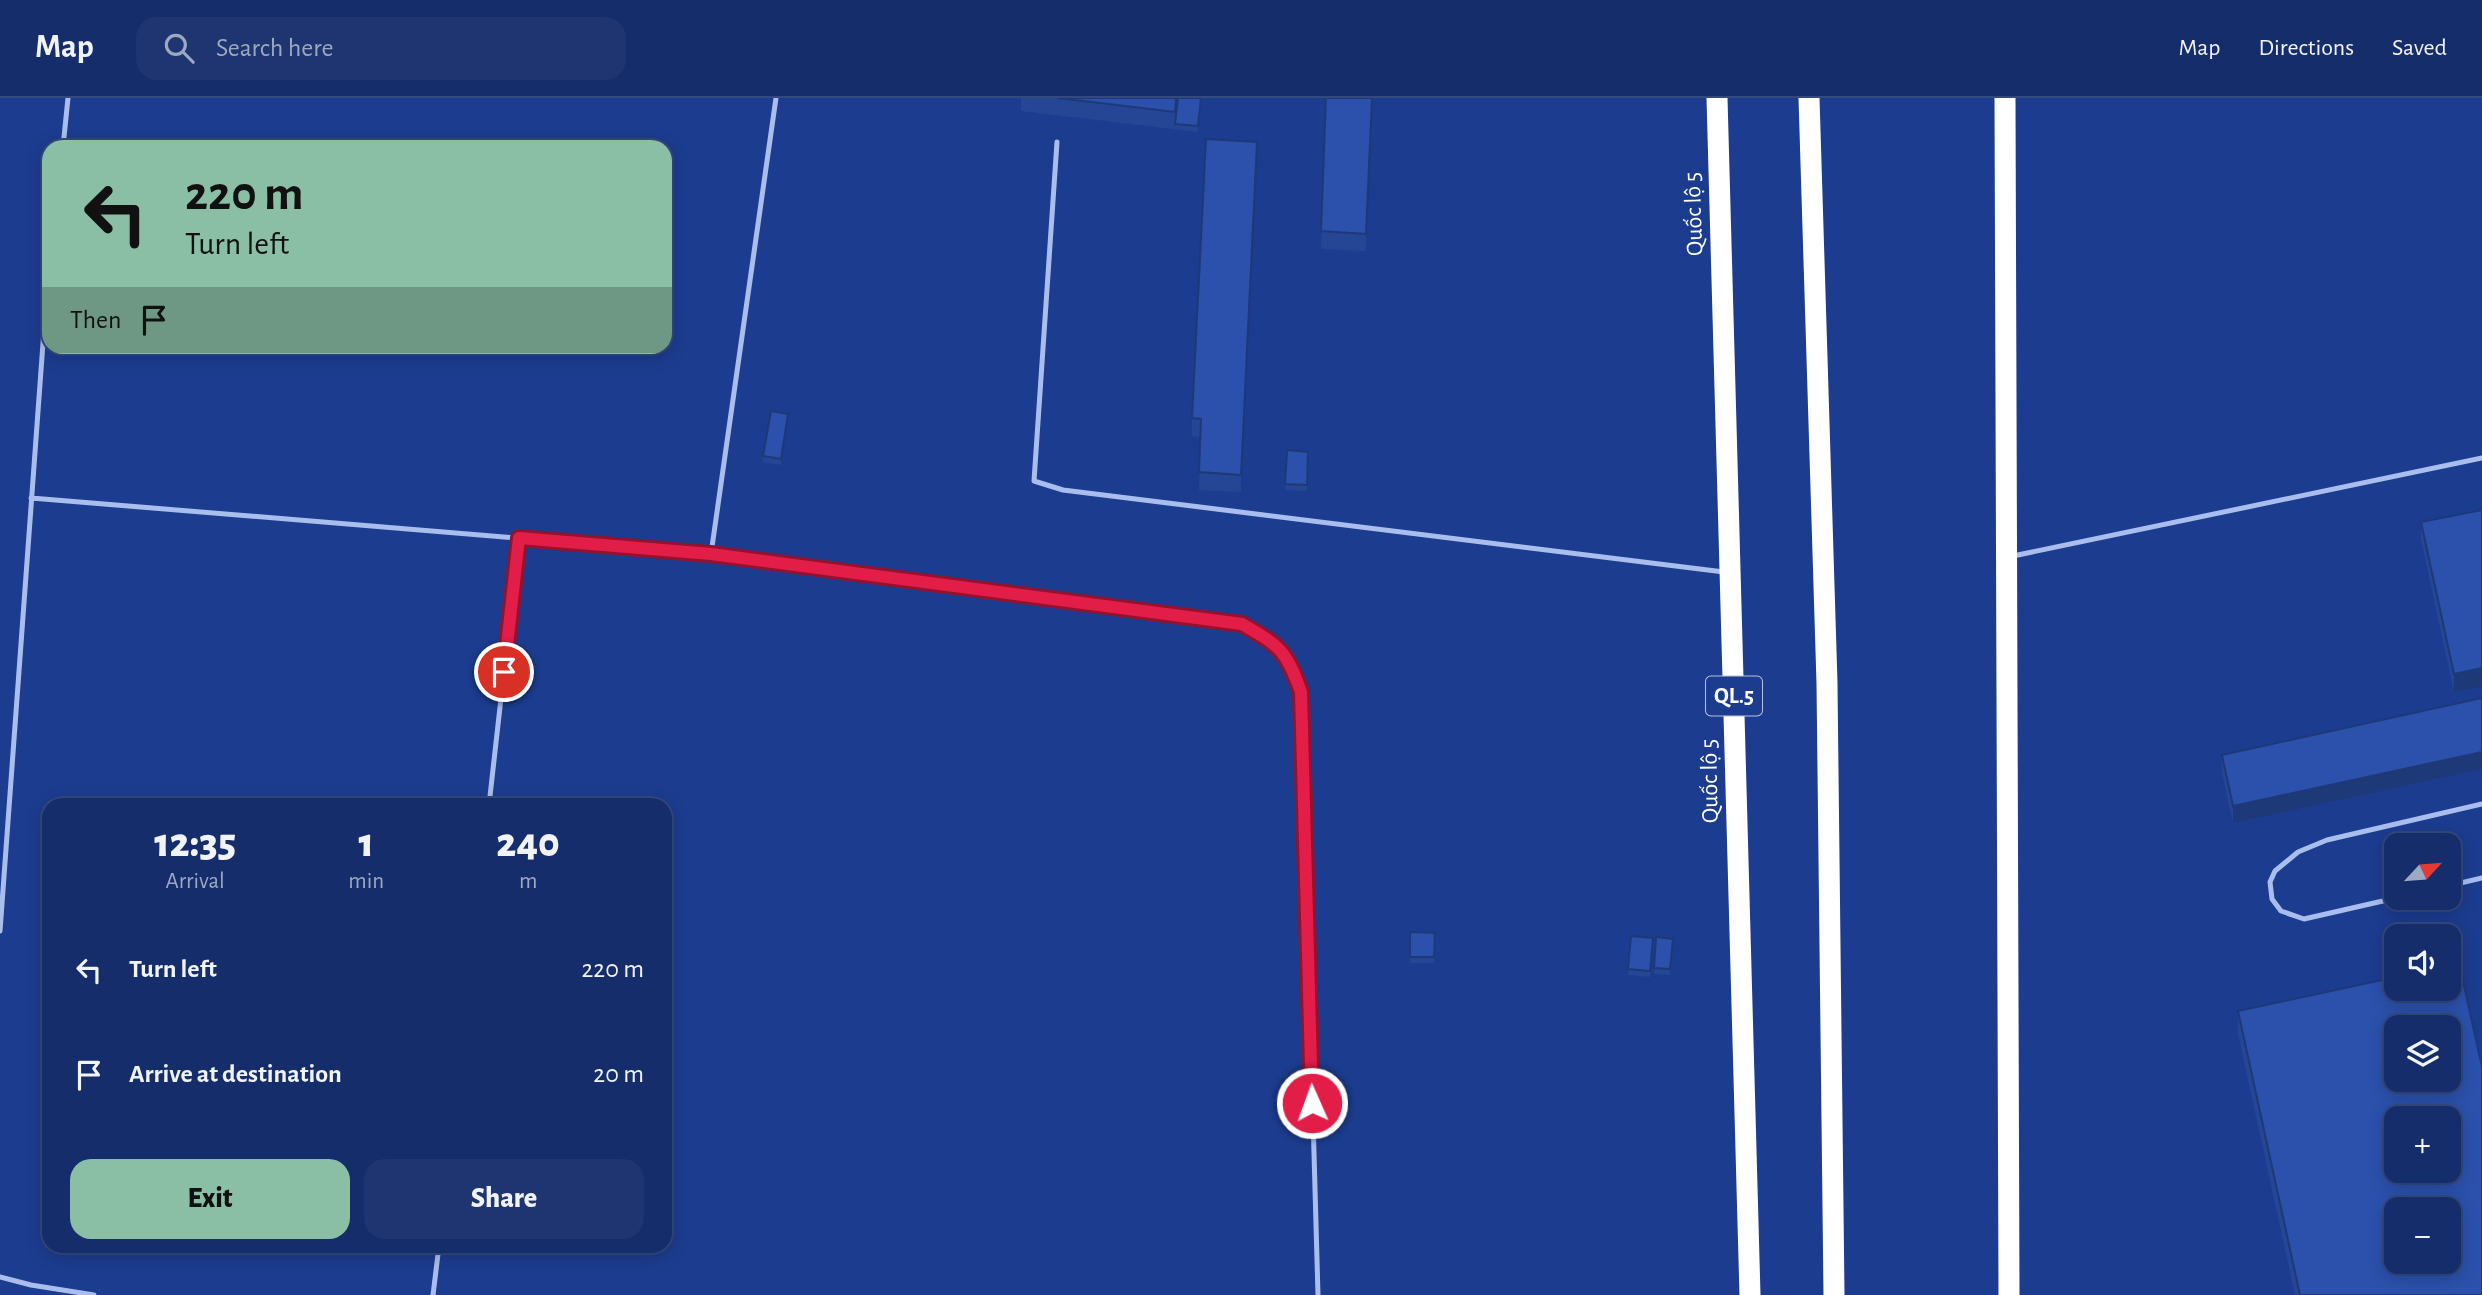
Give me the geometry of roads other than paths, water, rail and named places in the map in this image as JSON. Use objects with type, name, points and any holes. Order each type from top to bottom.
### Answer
[{"type":"highway","name":"Quốc lộ 5","points":[[1717,98],[1750,1295]]},
{"type":"highway","points":[[1809,98],[1827,682],[1834,1295]]},
{"type":"highway","points":[[2005,98],[2010,1295]]},
{"type":"lane","points":[[64,140],[68,98]]},
{"type":"lane","points":[[711,554],[776,98]]},
{"type":"lane","points":[[1057,142],[1034,481],[1063,490],[1731,573]]},
{"type":"lane","points":[[0,931],[42,353]]},
{"type":"lane","points":[[2006,558],[2482,458]]},
{"type":"lane","points":[[31,498],[711,554],[1242,624],[1273,642],[1291,664],[1301,692],[1318,1295]]},
{"type":"lane","points":[[490,798],[519,538]]},
{"type":"lane","points":[[2384,901],[2304,919],[2281,911],[2272,899],[2270,882],[2275,871],[2298,852],[2327,840],[2482,804]]},
{"type":"lane","points":[[2461,883],[2482,878]]},
{"type":"lane","points":[[433,1295],[438,1253]]},
{"type":"lane","points":[[0,1277],[94,1295]]}]
